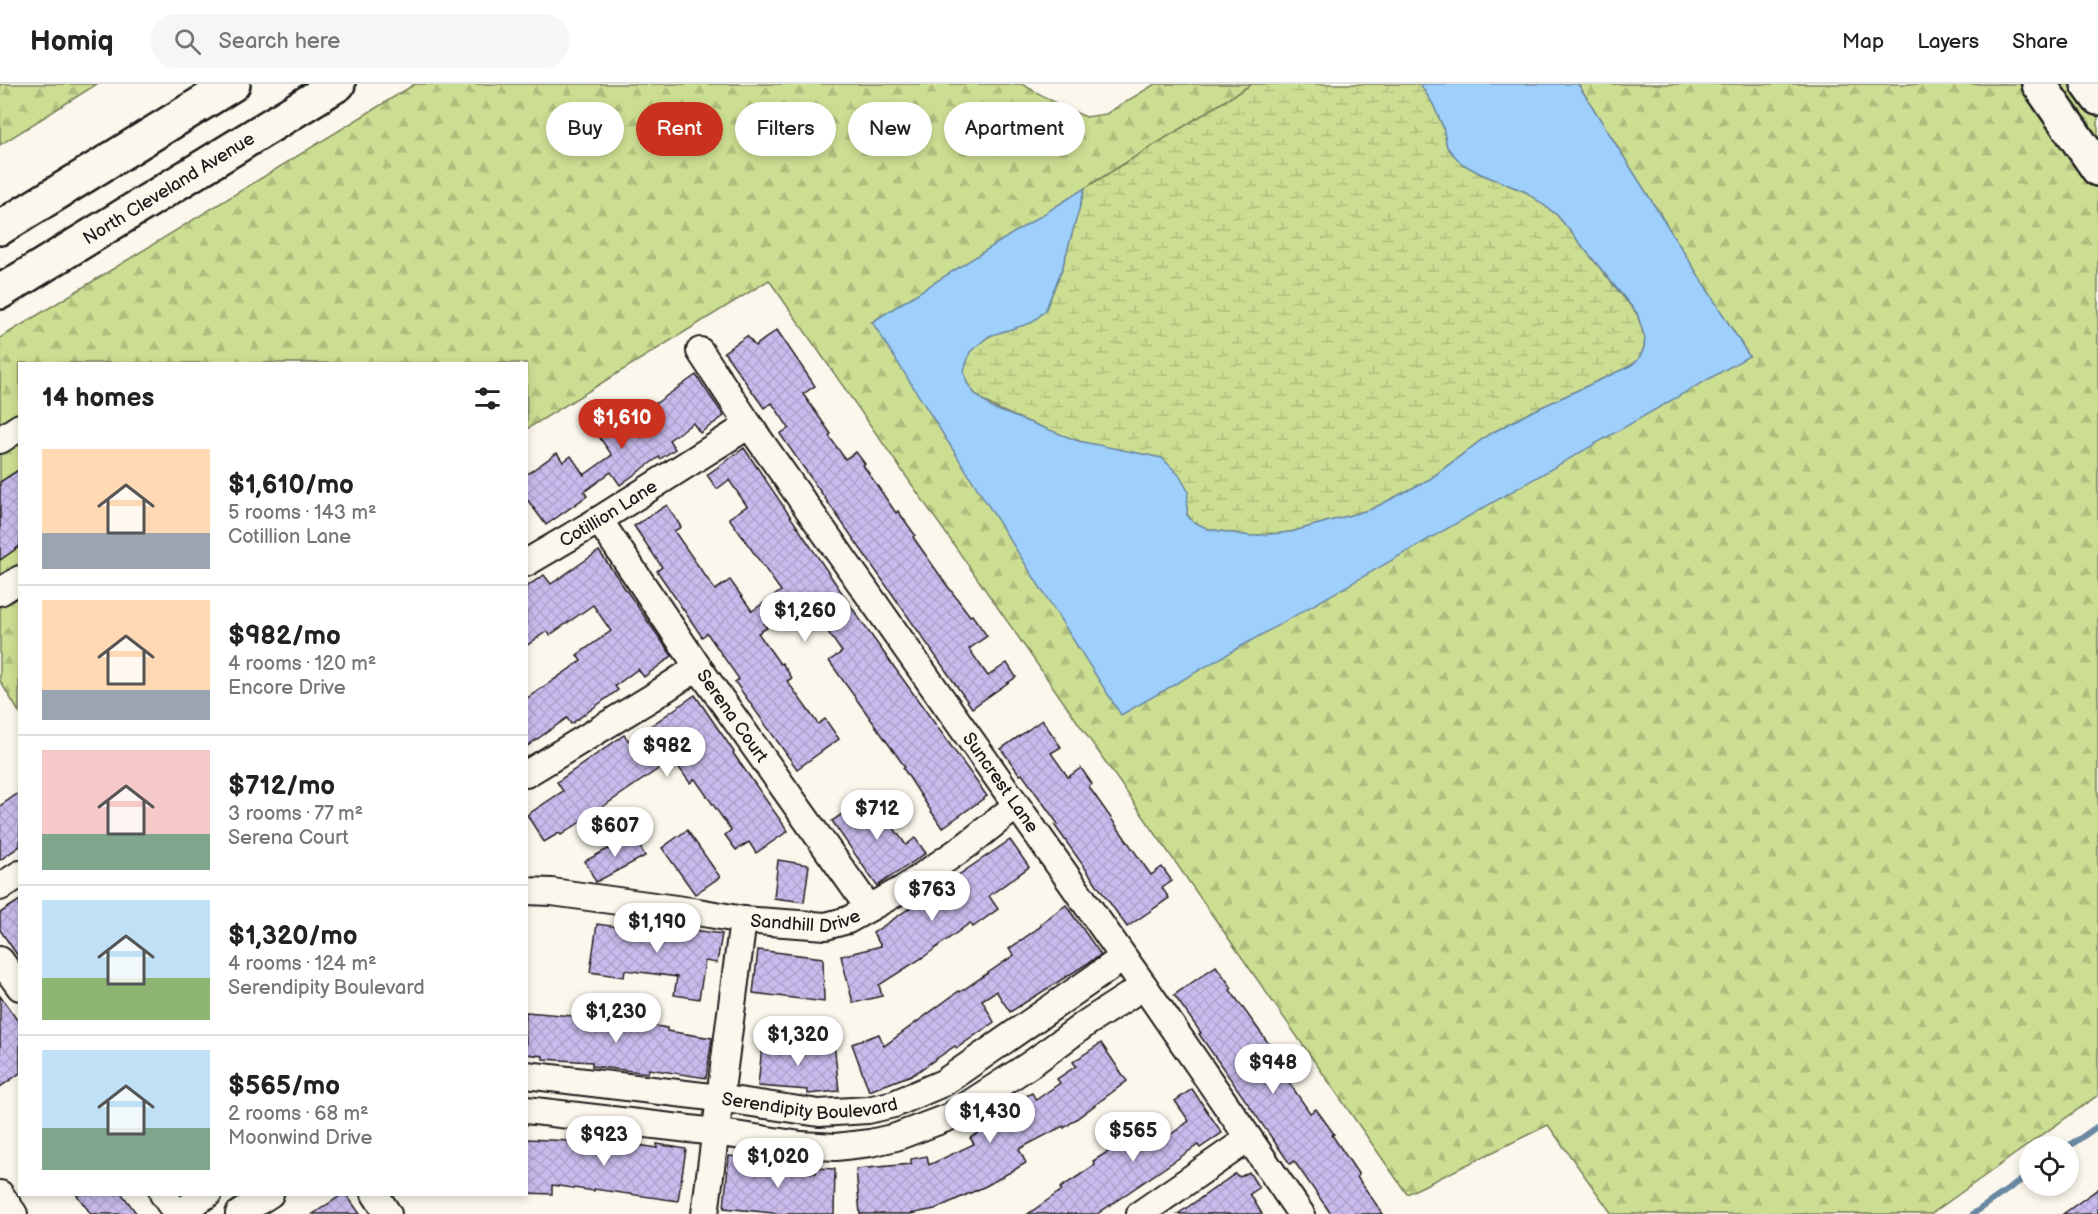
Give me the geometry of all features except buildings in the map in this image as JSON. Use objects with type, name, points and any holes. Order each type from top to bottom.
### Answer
[{"type":"main road","points":[[0,228],[233,84]]},
{"type":"main road","name":"North Cleveland Avenue","points":[[0,292],[338,84]]},
{"type":"main road","points":[[2038,84],[2098,169]]},
{"type":"main road","points":[[2088,84],[2098,98]]},
{"type":"street","name":"Suncrest Lane","points":[[700,351],[749,425],[1144,986],[1301,1214]]},
{"type":"street","name":"Cotillion Lane","points":[[528,562],[599,520],[749,425]]},
{"type":"street","points":[[0,440],[18,428]]},
{"type":"street","name":"Serena Court","points":[[599,520],[698,667],[869,908]]},
{"type":"street","points":[[0,592],[18,580]]},
{"type":"street","points":[[528,773],[698,667]]},
{"type":"street","name":"Sandhill Drive","points":[[528,891],[563,893],[743,920],[826,926],[848,920],[903,889],[967,845],[1016,807]]},
{"type":"street","points":[[0,887],[18,875]]},
{"type":"street","points":[[705,1214],[743,920]]},
{"type":"street","name":"Serendipity Boulevard","points":[[528,1075],[719,1098],[819,1113],[868,1110],[894,1104],[943,1083],[1123,958]]},
{"type":"street","points":[[0,960],[18,984]]},
{"type":"street","name":"Serendipity Boulevard","points":[[528,1110],[715,1132],[801,1145],[836,1147],[870,1143],[923,1128],[949,1117],[1144,986]]},
{"type":"street","points":[[1140,1214],[1248,1139]]},
{"type":"street","points":[[0,1194],[14,1214]]},
{"type":"street","points":[[164,1196],[178,1214],[205,1196]]},
{"type":"street","points":[[239,1214],[267,1196]]},
{"type":"street","points":[[376,1196],[388,1214]]},
{"type":"green space","points":[[0,84],[97,84],[0,145]]},
{"type":"green space","points":[[415,84],[1022,84],[1054,102],[944,102],[944,156],[1085,156],[1085,117],[1106,114],[1155,84],[1252,84],[872,322],[1749,356],[1578,84],[2025,84],[2098,188],[2098,1095],[2040,1136],[2019,1136],[2019,1151],[1931,1214],[1612,1214],[1548,1125],[1407,1194],[769,280],[528,428],[528,362],[18,362],[18,710],[0,681],[0,338]]},
{"type":"green space","points":[[1252,84],[1420,84],[1433,104],[1443,127],[1447,147],[1461,163],[1481,174],[1526,192],[1557,215],[1637,314],[1645,338],[1644,348],[1638,360],[1488,435],[1430,479],[1372,509],[1291,532],[1250,536],[1208,529],[1192,521],[1162,458],[1086,443],[1058,434],[992,406],[971,390],[965,379],[964,367],[974,347],[992,335],[1045,311],[1062,269],[1085,188]]},
{"type":"green space","points":[[2052,84],[2075,84],[2098,117],[2098,150]]},
{"type":"water","points":[[1420,84],[1578,84],[1749,356],[1121,715],[872,322],[1085,188],[1062,269],[1045,311],[1031,323],[989,336],[970,352],[964,371],[967,383],[974,393],[992,408],[1078,441],[1162,458],[1179,475],[1188,491],[1187,515],[1192,521],[1208,529],[1250,536],[1291,532],[1372,509],[1430,479],[1488,435],[1531,412],[1630,366],[1638,360],[1644,348],[1645,338],[1637,313],[1557,215],[1526,192],[1481,174],[1461,163],[1447,147],[1443,127],[1433,104]]},
{"type":"waterway","points":[[2079,1139],[2098,1126]]},
{"type":"waterway","points":[[1973,1214],[2019,1182]]}]
